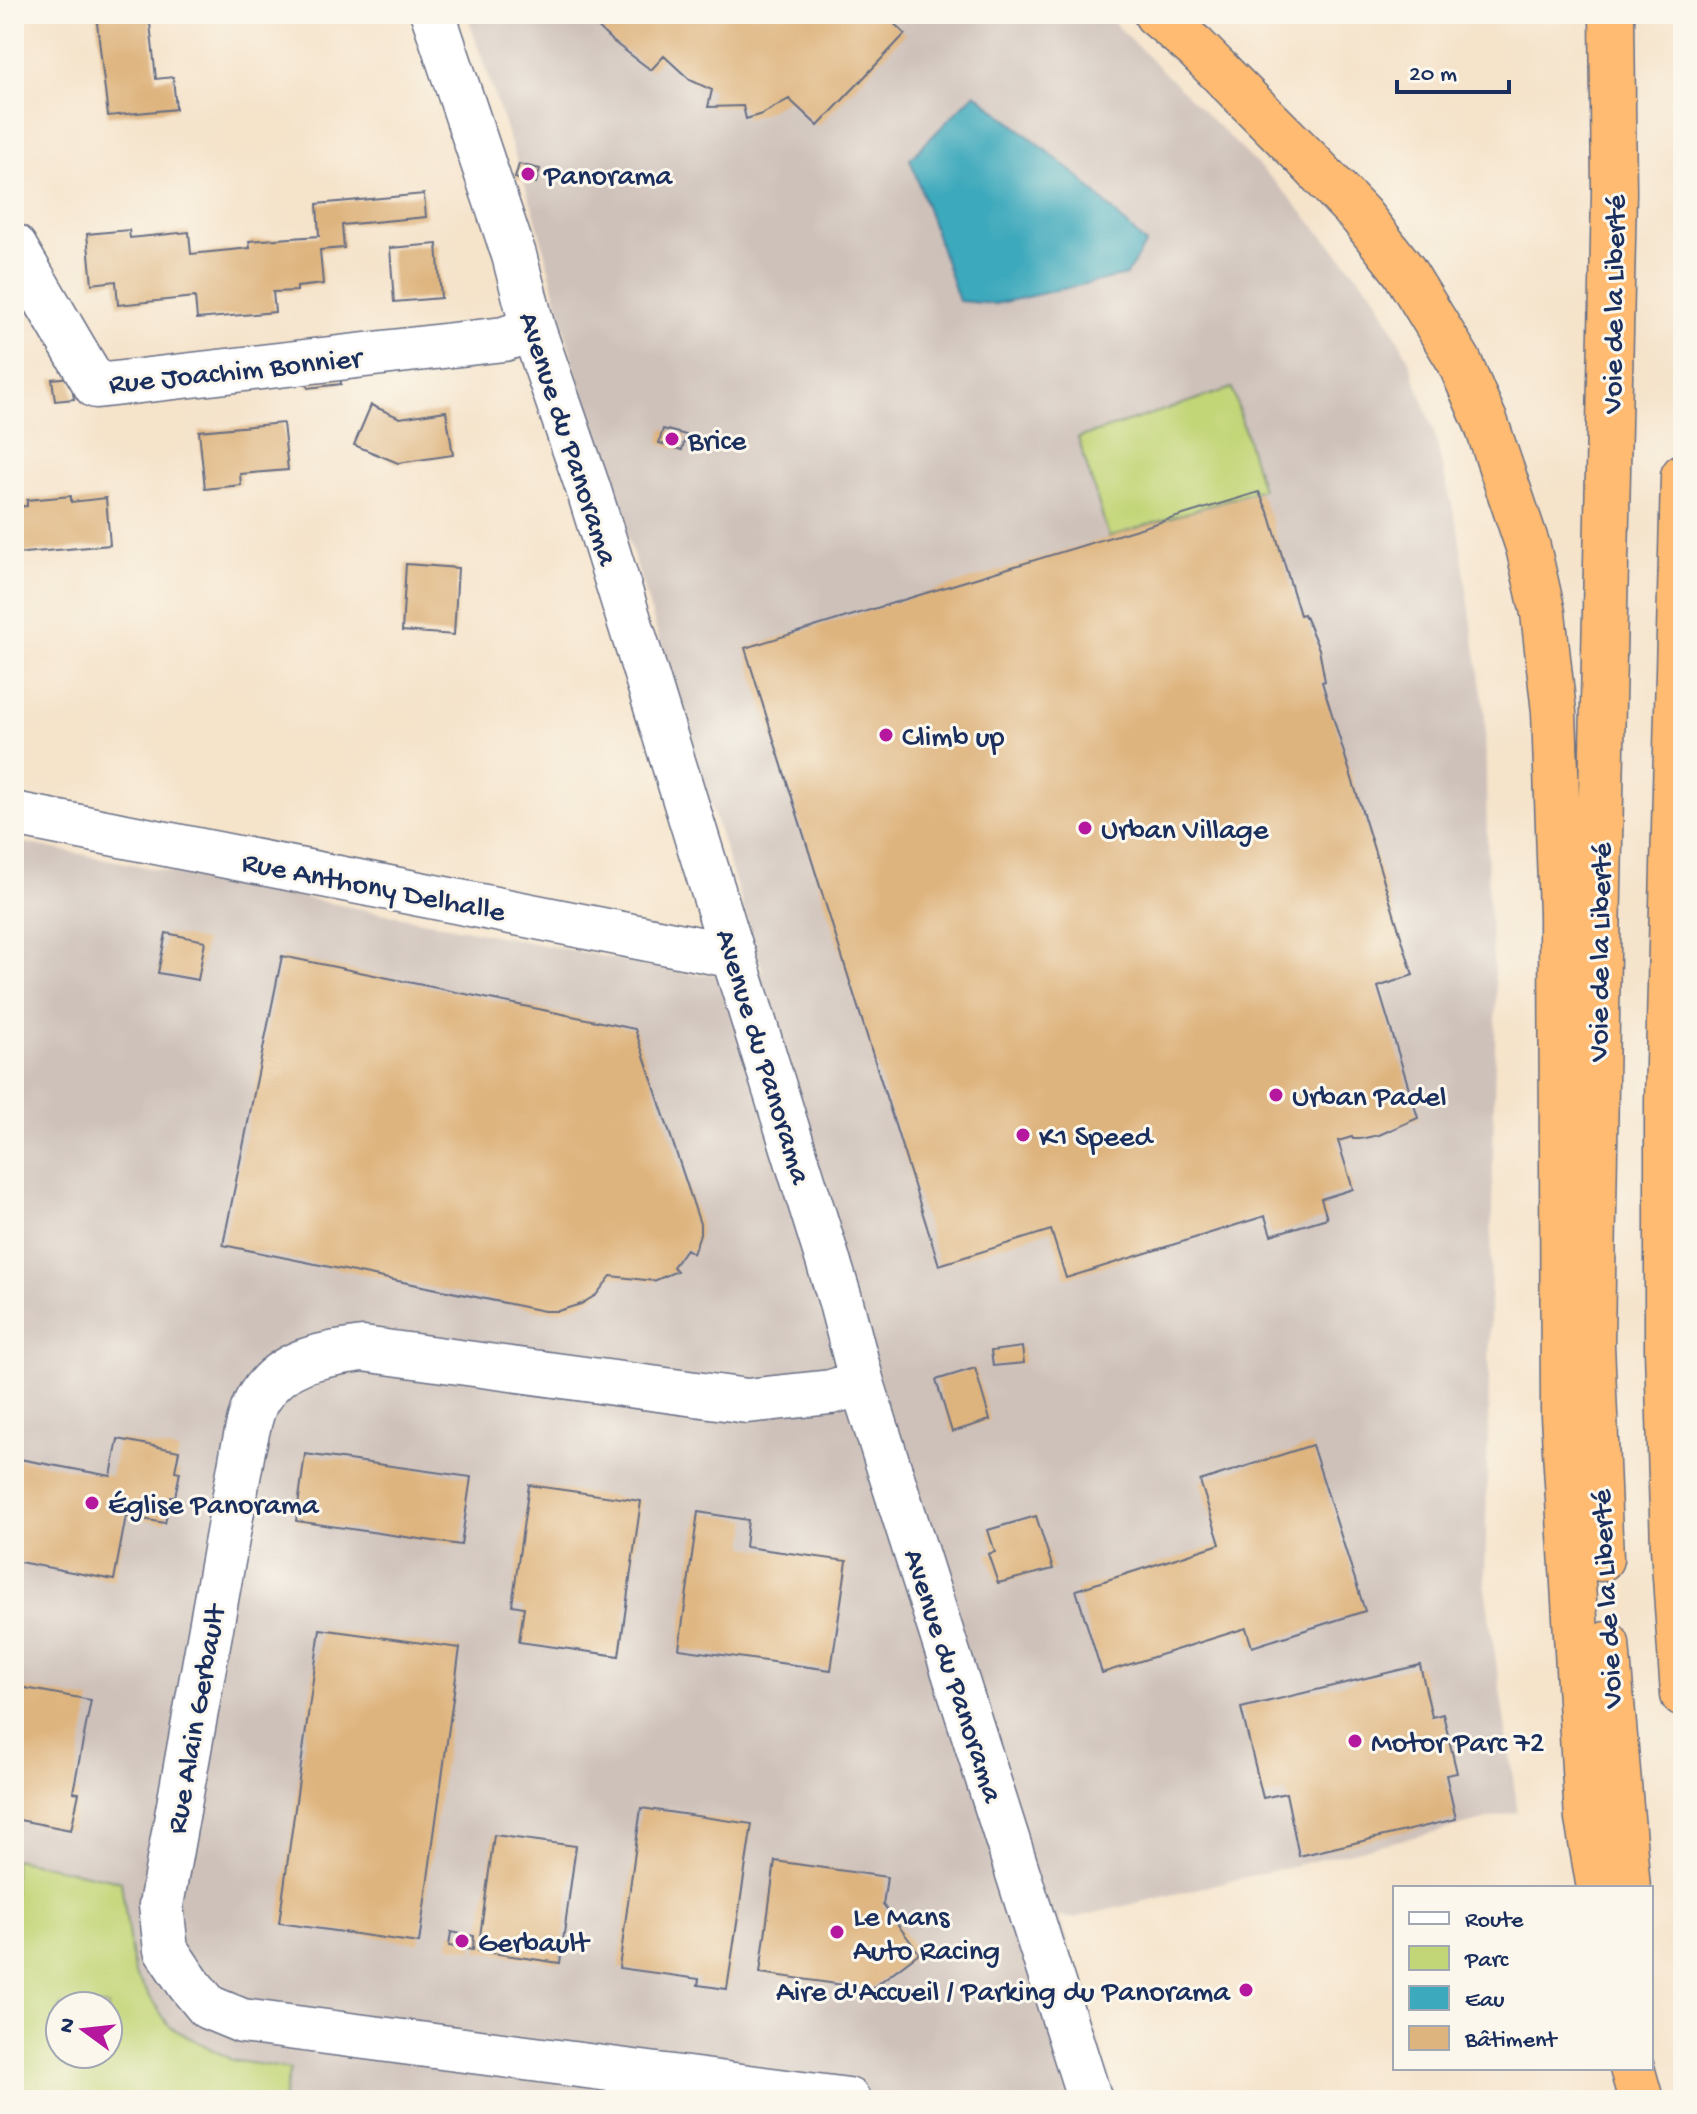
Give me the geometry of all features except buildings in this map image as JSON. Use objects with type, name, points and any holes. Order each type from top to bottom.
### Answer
[{"type":"highway","points":[[1156,14],[1195,47],[1306,158],[1361,216],[1404,271],[1459,361],[1486,423],[1528,547],[1543,613],[1554,727],[1561,929],[1563,1416],[1587,1819],[1599,1886]]},
{"type":"highway","name":"Voie de la Liberté","points":[[1612,14],[1614,208],[1592,1344],[1601,1565],[1628,1886]]},
{"type":"highway","points":[[1683,476],[1667,1178],[1667,1350],[1673,1533],[1683,1695]]},
{"type":"highway","points":[[1633,2070],[1641,2100]]},
{"type":"highway","points":[[1650,2070],[1655,2100]]},
{"type":"street","name":"Avenue du Panorama","points":[[433,14],[514,255],[533,329],[589,491],[1084,2098]]},
{"type":"street","name":"Rue Joachim Bonnier","points":[[14,246],[96,386],[504,339],[533,329]]},
{"type":"street","name":"Rue Anthony Delhalle","points":[[14,814],[734,956]]},
{"type":"street","name":"Rue Alain Gerbault","points":[[848,2100],[242,2021],[208,2007],[189,1984],[166,1950],[161,1905],[243,1450],[257,1398],[279,1372],[319,1356],[363,1349],[747,1401],[831,1392],[862,1383]]},
{"type":"shaded area","points":[[467,14],[1105,14],[1283,190],[1375,295],[1408,358],[1433,429],[1458,529],[1485,714],[1488,897],[1496,995],[1485,1587],[1518,1812],[1074,1918],[1059,1917],[1117,2100],[14,2100],[14,841],[698,975],[763,972],[573,362],[535,215]]},
{"type":"green space","points":[[1232,388],[1262,489],[1109,537],[1078,438]]},
{"type":"green space","points":[[14,1859],[121,1881],[134,1973],[170,2027],[232,2060],[290,2069],[283,2100],[14,2100]]},
{"type":"water","points":[[975,93],[1080,178],[1146,244],[1126,275],[995,304],[959,301],[910,159]]},
{"type":"place","name":"Panorama","points":[[528,174]]},
{"type":"place","name":"Brice","points":[[672,439]]},
{"type":"place","name":"Climb up","points":[[886,735]]},
{"type":"place","name":"Urban Village","points":[[1085,828]]},
{"type":"place","name":"Urban Padel","points":[[1276,1095]]},
{"type":"place","name":"K1 Speed","points":[[1023,1135]]},
{"type":"place","name":"Église Panorama","points":[[92,1503]]},
{"type":"place","name":"Motor Parc 72","points":[[1355,1741]]},
{"type":"place","name":"Le Mans Auto Racing","points":[[837,1932]]},
{"type":"place","name":"Gerbault","points":[[462,1941]]},
{"type":"place","name":"Aire d'Accueil / Parking du Panorama","points":[[1246,1990]]}]
